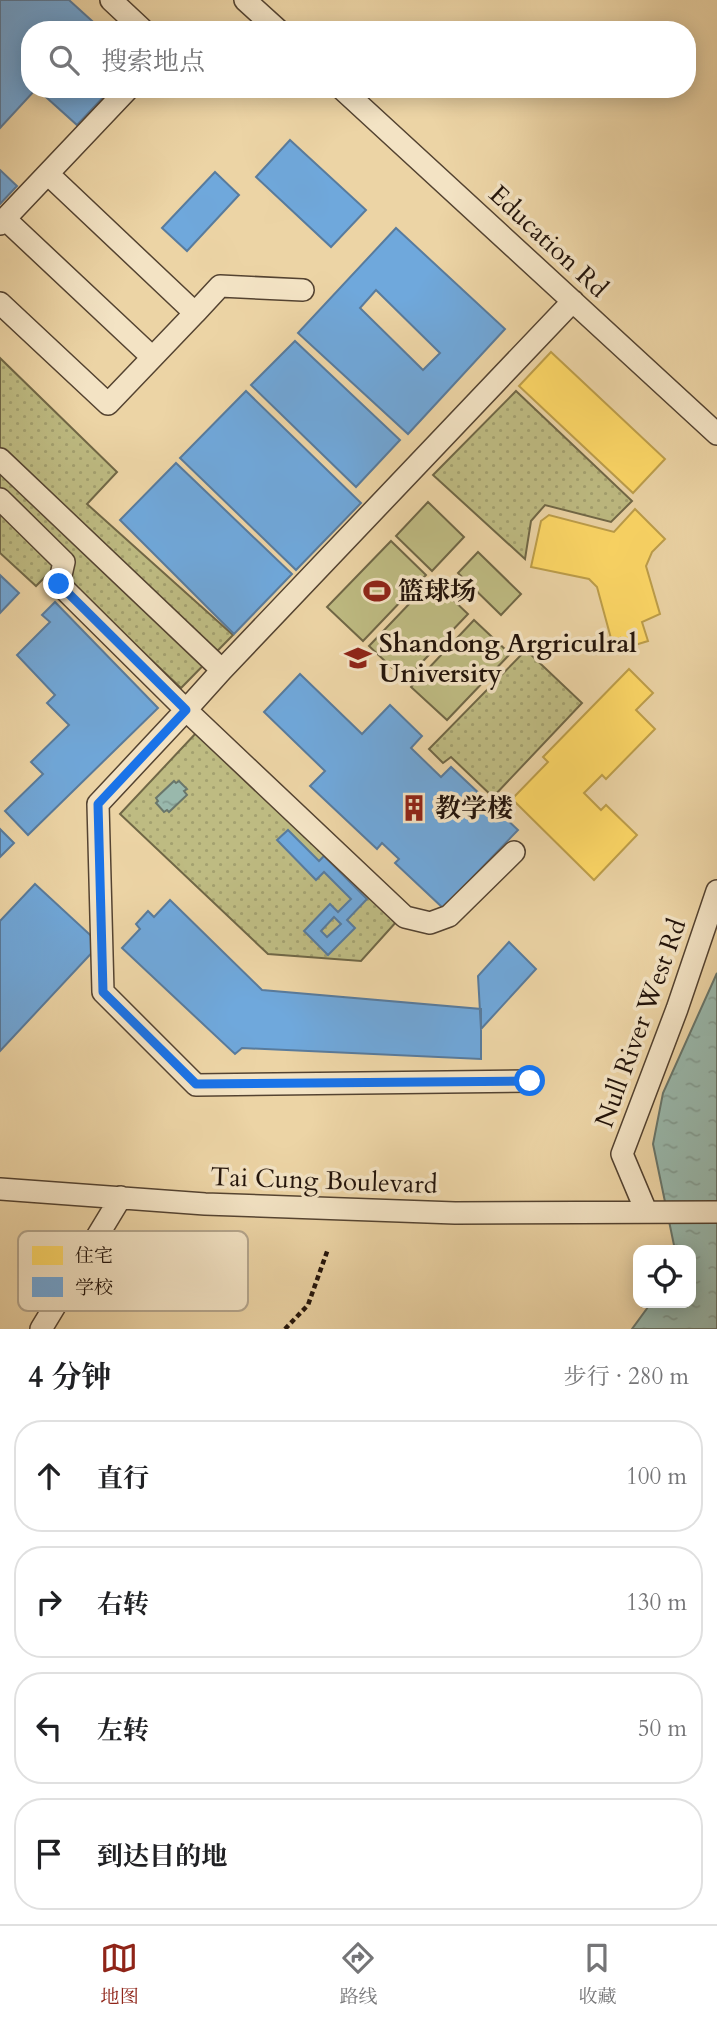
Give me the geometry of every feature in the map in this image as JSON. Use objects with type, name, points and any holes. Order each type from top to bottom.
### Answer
[{"type":"street","points":[[111,0],[133,21]]},
{"type":"street","points":[[246,0],[268,21]]},
{"type":"street","points":[[120,98],[3,221],[152,357]]},
{"type":"street","name":"Education Rd","points":[[352,98],[717,434]]},
{"type":"street","points":[[48,174],[195,313]]},
{"type":"street","points":[[0,303],[108,404],[220,286],[303,290]]},
{"type":"street","points":[[530,1081],[196,1084],[103,992],[98,804],[573,302]]},
{"type":"street","points":[[0,459],[222,670]]},
{"type":"street","points":[[0,499],[64,562],[59,584],[186,710],[405,917],[430,923],[449,916],[514,852]]},
{"type":"street","name":"Null River West Rd","points":[[646,1211],[622,1154],[677,1009],[717,891]]},
{"type":"street","name":"Tai Cung Boulevard","points":[[0,1189],[205,1204],[455,1213],[717,1212]]},
{"type":"street","points":[[100,1231],[121,1197]]},
{"type":"street","points":[[41,1329],[52,1311]]},
{"type":"path","points":[[285,1329],[308,1305],[328,1249]]},
{"type":"shaded area","points":[[0,358],[117,472],[87,504],[233,635],[181,688],[54,568],[36,586],[0,553]]},
{"type":"shaded area","points":[[516,391],[632,501],[611,522],[545,505],[531,521],[525,559],[433,475]]},
{"type":"shaded area","name":"篮球场","points":[[428,502],[464,537],[432,571],[396,536]]},
{"type":"shaded area","name":"篮球场","points":[[391,541],[426,575],[363,641],[327,607]]},
{"type":"shaded area","points":[[478,552],[521,594],[501,615],[458,573]]},
{"type":"shaded area","name":"篮球场","points":[[432,580],[468,614],[405,680],[369,646]]},
{"type":"shaded area","name":"篮球场","points":[[474,620],[510,654],[447,720],[411,687]]},
{"type":"shaded area","points":[[526,650],[582,703],[493,797],[451,757],[443,763],[429,749]]},
{"type":"shaded area","points":[[197,732],[397,921],[361,961],[268,954],[120,814]]},
{"type":"water","points":[[174,781],[179,781],[187,789],[184,791],[187,795],[169,812],[164,812],[156,803],[156,798]]},
{"type":"water","points":[[717,973],[717,1329],[632,1329],[647,1308],[696,1308],[696,1245],[674,1245],[653,1144],[663,1093]]},
{"type":"building: 住宅","points":[[551,352],[665,459],[633,493],[519,386]]},
{"type":"building: 住宅","points":[[635,509],[665,539],[652,552],[646,566],[660,614],[642,622],[648,641],[622,649],[620,638],[612,642],[597,587],[589,579],[531,567],[541,521],[549,515],[614,532]]},
{"type":"building: 住宅","points":[[629,669],[653,693],[636,710],[655,729],[606,779],[602,775],[584,793],[601,810],[606,805],[637,835],[594,880],[512,799],[548,762],[543,757]]},
{"type":"building: 学校","points":[[0,0],[69,0],[92,21],[21,21],[21,98],[28,98],[0,128]]},
{"type":"building: 学校","points":[[47,98],[102,98],[77,125]]},
{"type":"building: 学校","points":[[290,140],[366,210],[331,247],[256,177]]},
{"type":"building: 学校","points":[[0,170],[17,186],[0,204]]},
{"type":"building: 学校","points":[[215,172],[239,195],[187,251],[162,228]]},
{"type":"building: 学校","points":[[396,228],[505,329],[408,434],[298,333]],"holes":[[[376,290],[440,353],[423,370],[360,308]]]},
{"type":"building: 学校","points":[[295,341],[400,440],[356,487],[251,385]]},
{"type":"building: 学校","points":[[246,391],[361,503],[296,570],[180,458]]},
{"type":"building: 学校","points":[[176,463],[292,574],[234,634],[120,520]]},
{"type":"building: 学校","points":[[0,575],[19,593],[0,613]]},
{"type":"building: 学校","points":[[55,602],[158,708],[28,835],[5,811],[43,774],[31,762],[69,725],[47,703],[55,695],[17,655],[50,622],[42,615]]},
{"type":"building: 学校","name":"教学楼","points":[[300,674],[362,734],[390,705],[422,736],[411,748],[441,777],[451,767],[518,830],[443,908],[395,863],[399,859],[382,843],[377,849],[310,786],[325,771],[264,712]]},
{"type":"building: 学校","points":[[0,829],[14,843],[0,857]]},
{"type":"building: 学校","points":[[288,830],[319,861],[324,856],[367,899],[347,920],[355,928],[328,955],[304,931],[330,904],[338,912],[351,899],[324,872],[316,880],[277,840]],"holes":[[[334,917],[341,924],[327,937],[321,931]]]},
{"type":"building: 学校","points":[[35,884],[100,944],[0,1051],[0,921]]},
{"type":"building: 学校","points":[[170,900],[262,990],[481,1009],[481,1059],[242,1048],[235,1054],[122,948],[140,929],[136,924],[148,911],[154,917]]},
{"type":"building: 学校","points":[[509,942],[536,969],[481,1029],[478,976]]},
{"type":"place","name":"篮球场","points":[[377,591]]},
{"type":"place","name":"Shandong Argriculral University","points":[[358,658]]},
{"type":"place","name":"教学楼","points":[[414,808]]},
{"type":"route","points":[[59,584],[186,710],[98,804],[103,992],[196,1084],[530,1081]]}]
